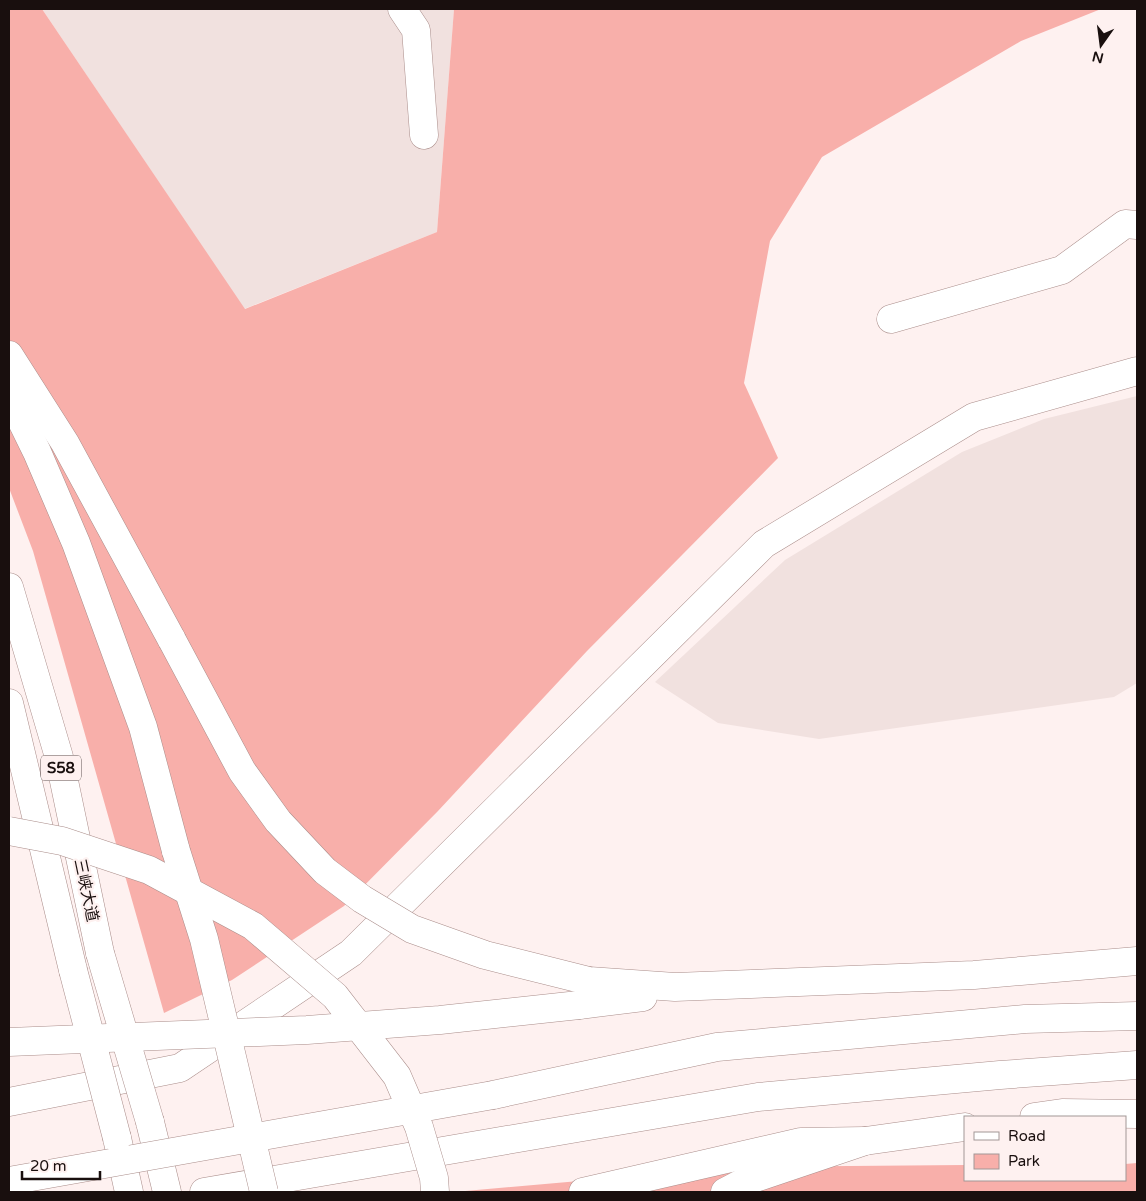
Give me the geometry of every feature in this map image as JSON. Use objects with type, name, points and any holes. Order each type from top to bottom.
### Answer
[{"type":"main road","points":[[415,16],[424,135]]},
{"type":"main road","points":[[891,319],[1062,270],[1125,224],[1137,225]]},
{"type":"main road","points":[[9,355],[65,443],[242,771],[278,821],[325,871],[362,899],[412,929],[584,993]]},
{"type":"main road","points":[[9,1102],[180,1068],[351,953],[764,544],[974,417],[1137,371]]},
{"type":"main road","points":[[9,394],[37,452],[76,543],[143,727],[176,852],[204,939],[264,1192]]},
{"type":"main road","name":"三峡大道","points":[[9,587],[59,757],[100,953],[150,1122],[167,1192]]},
{"type":"main road","name":"三峡大道","points":[[9,703],[129,1192]]},
{"type":"main road","points":[[9,830],[62,841],[148,870],[253,926],[335,996],[397,1076],[419,1127],[434,1178],[435,1192]]},
{"type":"main road","points":[[9,1042],[307,1030],[440,1020],[584,993],[974,975],[1137,961]]},
{"type":"main road","points":[[974,975],[1137,977]]},
{"type":"main road","points":[[9,1182],[493,1096],[717,1047],[1025,1020],[1137,1016]]},
{"type":"main road","points":[[9,1026],[180,1035]]},
{"type":"main road","points":[[204,1192],[510,1138],[758,1097],[1000,1075],[1137,1065]]},
{"type":"main road","points":[[1041,1116],[1062,1113],[1137,1114]]},
{"type":"main road","points":[[587,1191],[801,1142],[865,1141],[964,1127]]},
{"type":"main road","points":[[725,1192],[746,1180],[865,1141]]},
{"type":"shaded area","points":[[42,9],[454,9],[437,232],[244,309]]},
{"type":"shaded area","points":[[1137,396],[1137,683],[1114,697],[819,739],[718,723],[655,682],[785,560],[962,452],[1044,419]]},
{"type":"green space","points":[[9,9],[42,9],[245,309],[437,232],[454,9],[1101,9],[1021,41],[822,157],[770,241],[744,383],[778,458],[587,651],[438,811],[344,906],[232,980],[164,1013],[33,551],[9,488]]},
{"type":"green space","points":[[1137,1163],[1137,1192],[454,1192],[738,1167],[964,1165],[964,1181],[1126,1181],[1126,1164]]}]
